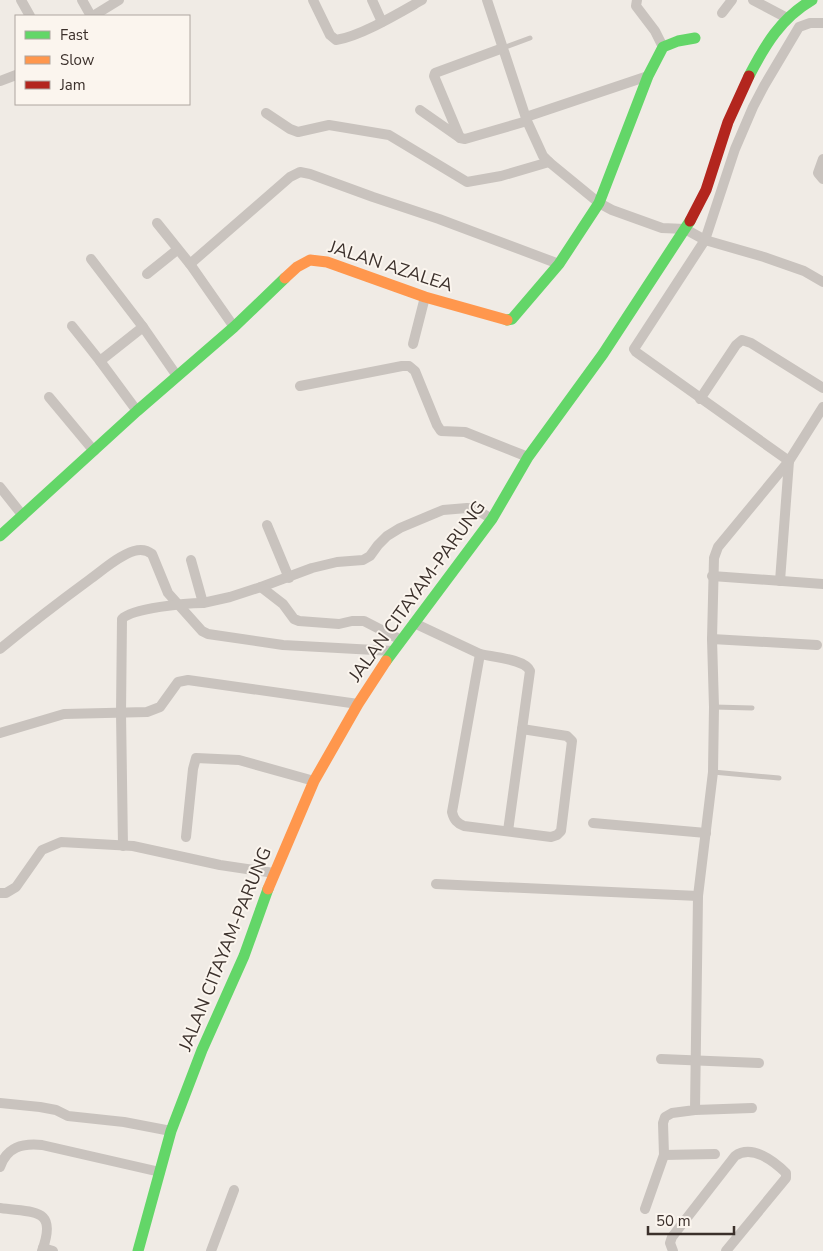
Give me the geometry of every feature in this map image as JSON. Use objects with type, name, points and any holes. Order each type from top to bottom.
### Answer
[{"type":"main road","name":"JALAN CITAYAM-PARUNG","points":[[138,1251],[171,1131],[202,1050],[244,956],[274,872],[314,782],[358,704],[393,651],[492,519],[528,458],[603,354],[685,229],[706,190],[728,122],[743,87],[771,38],[796,9],[812,0]]},
{"type":"main road","points":[[663,47],[678,41],[694,38]]},
{"type":"main road","name":"JALAN AZALEA","points":[[0,536],[137,411],[234,327],[297,267],[310,260],[340,266],[425,297],[510,320],[559,264],[599,203],[648,76],[663,47]]},
{"type":"street","points":[[21,0],[29,15]]},
{"type":"street","points":[[82,0],[91,15]]},
{"type":"street","points":[[94,15],[119,0]]},
{"type":"street","points":[[313,0],[330,35],[335,39],[343,38],[382,22],[422,0]]},
{"type":"street","points":[[372,0],[382,22]]},
{"type":"street","points":[[487,0],[526,119],[543,156],[549,162],[599,203],[612,210],[662,228],[685,229],[705,240],[804,271],[823,282]]},
{"type":"street","points":[[637,0],[636,6],[655,31],[663,47]]},
{"type":"street","points":[[722,13],[732,0]]},
{"type":"street","points":[[753,0],[787,18]]},
{"type":"street","points":[[789,461],[700,399],[634,349],[705,240],[743,128],[764,86],[799,28],[810,23],[823,23]]},
{"type":"street","points":[[460,138],[434,76],[435,73],[503,48]]},
{"type":"street","points":[[0,81],[15,75]]},
{"type":"street","points":[[420,110],[465,140],[648,76]]},
{"type":"street","points":[[266,113],[290,129],[298,132],[334,125],[389,135],[467,182],[500,176],[549,162]]},
{"type":"street","points":[[823,160],[818,173],[823,178]]},
{"type":"street","points":[[190,264],[290,177],[300,172],[440,219],[559,264]]},
{"type":"street","points":[[157,223],[190,264],[234,327]]},
{"type":"street","points":[[146,274],[178,250]]},
{"type":"street","points":[[91,259],[143,327],[177,376]]},
{"type":"street","points":[[413,344],[425,297]]},
{"type":"street","points":[[72,326],[137,411]]},
{"type":"street","points":[[100,361],[143,327]]},
{"type":"street","points":[[700,399],[736,345],[742,340],[751,343],[823,388]]},
{"type":"street","points":[[300,386],[409,366],[415,372],[437,425],[442,431],[465,432],[528,458]]},
{"type":"street","points":[[49,397],[94,451]]},
{"type":"street","points":[[695,1110],[698,896],[713,772],[712,576],[714,558],[718,547],[789,461],[823,407]]},
{"type":"street","points":[[780,581],[789,461]]},
{"type":"street","points":[[0,487],[23,516]]},
{"type":"street","points":[[123,846],[122,619],[129,613],[178,604],[203,603],[230,597],[289,578],[312,568],[337,562],[363,560],[370,556],[387,536],[400,528],[443,510],[467,508],[492,519]]},
{"type":"street","points":[[266,525],[289,578]]},
{"type":"street","points":[[0,649],[36,619],[114,561],[134,551],[146,550],[152,554],[168,593],[202,631],[208,634],[283,645],[393,651]]},
{"type":"street","points":[[191,560],[203,603]]},
{"type":"street","points":[[712,576],[823,584]]},
{"type":"street","points":[[261,587],[283,604],[294,619],[339,624],[364,621],[401,640]]},
{"type":"street","points":[[414,623],[480,654],[522,663],[528,667],[530,677],[508,831]]},
{"type":"street","points":[[712,639],[818,645]]},
{"type":"street","points":[[480,654],[452,812],[455,820],[464,826],[554,836],[561,831],[572,741],[568,736],[522,729]]},
{"type":"street","points":[[0,733],[64,714],[147,712],[160,707],[178,682],[188,680],[358,704]]},
{"type":"street","points":[[186,837],[193,769],[196,758],[239,760],[314,782]]},
{"type":"street","points":[[593,823],[706,833]]},
{"type":"street","points":[[0,893],[6,893],[16,887],[42,850],[61,842],[144,848],[220,865],[274,872]]},
{"type":"street","points":[[436,884],[698,896]]},
{"type":"street","points":[[661,1059],[759,1063]]},
{"type":"street","points":[[0,1103],[40,1107],[56,1110],[68,1116],[124,1122],[171,1131]]},
{"type":"street","points":[[645,1209],[664,1155],[664,1117],[695,1110],[752,1108]]},
{"type":"street","points":[[0,1167],[11,1150],[23,1144],[29,1144],[42,1145],[160,1172]]},
{"type":"street","points":[[673,1251],[670,1243],[672,1237],[739,1153],[744,1151],[752,1152],[776,1163],[787,1175],[726,1251]]},
{"type":"street","points":[[664,1155],[715,1154]]},
{"type":"street","points":[[211,1251],[234,1190]]},
{"type":"street","points":[[0,1208],[38,1213],[43,1216],[48,1226],[46,1250]]},
{"type":"lane","points":[[503,48],[530,38]]},
{"type":"lane","points":[[714,707],[752,708]]},
{"type":"lane","points":[[713,772],[779,778]]},
{"type":"traffic: fast","points":[[749,76],[775,33],[791,15],[812,0]]},
{"type":"traffic: fast","points":[[507,320],[512,319],[559,264],[599,203],[648,76],[663,47],[678,41],[695,38]]},
{"type":"traffic: fast","points":[[386,661],[492,519],[528,457],[603,354],[690,221]]},
{"type":"traffic: fast","points":[[0,536],[137,411],[234,327],[285,278]]},
{"type":"traffic: fast","points":[[138,1251],[171,1131],[202,1050],[244,956],[268,889]]},
{"type":"traffic: slow","points":[[285,278],[297,267],[310,260],[327,262],[425,297],[507,320]]},
{"type":"traffic: slow","points":[[268,889],[314,781],[358,704],[386,661]]},
{"type":"traffic: jam","points":[[690,221],[706,190],[728,122],[749,76]]}]
